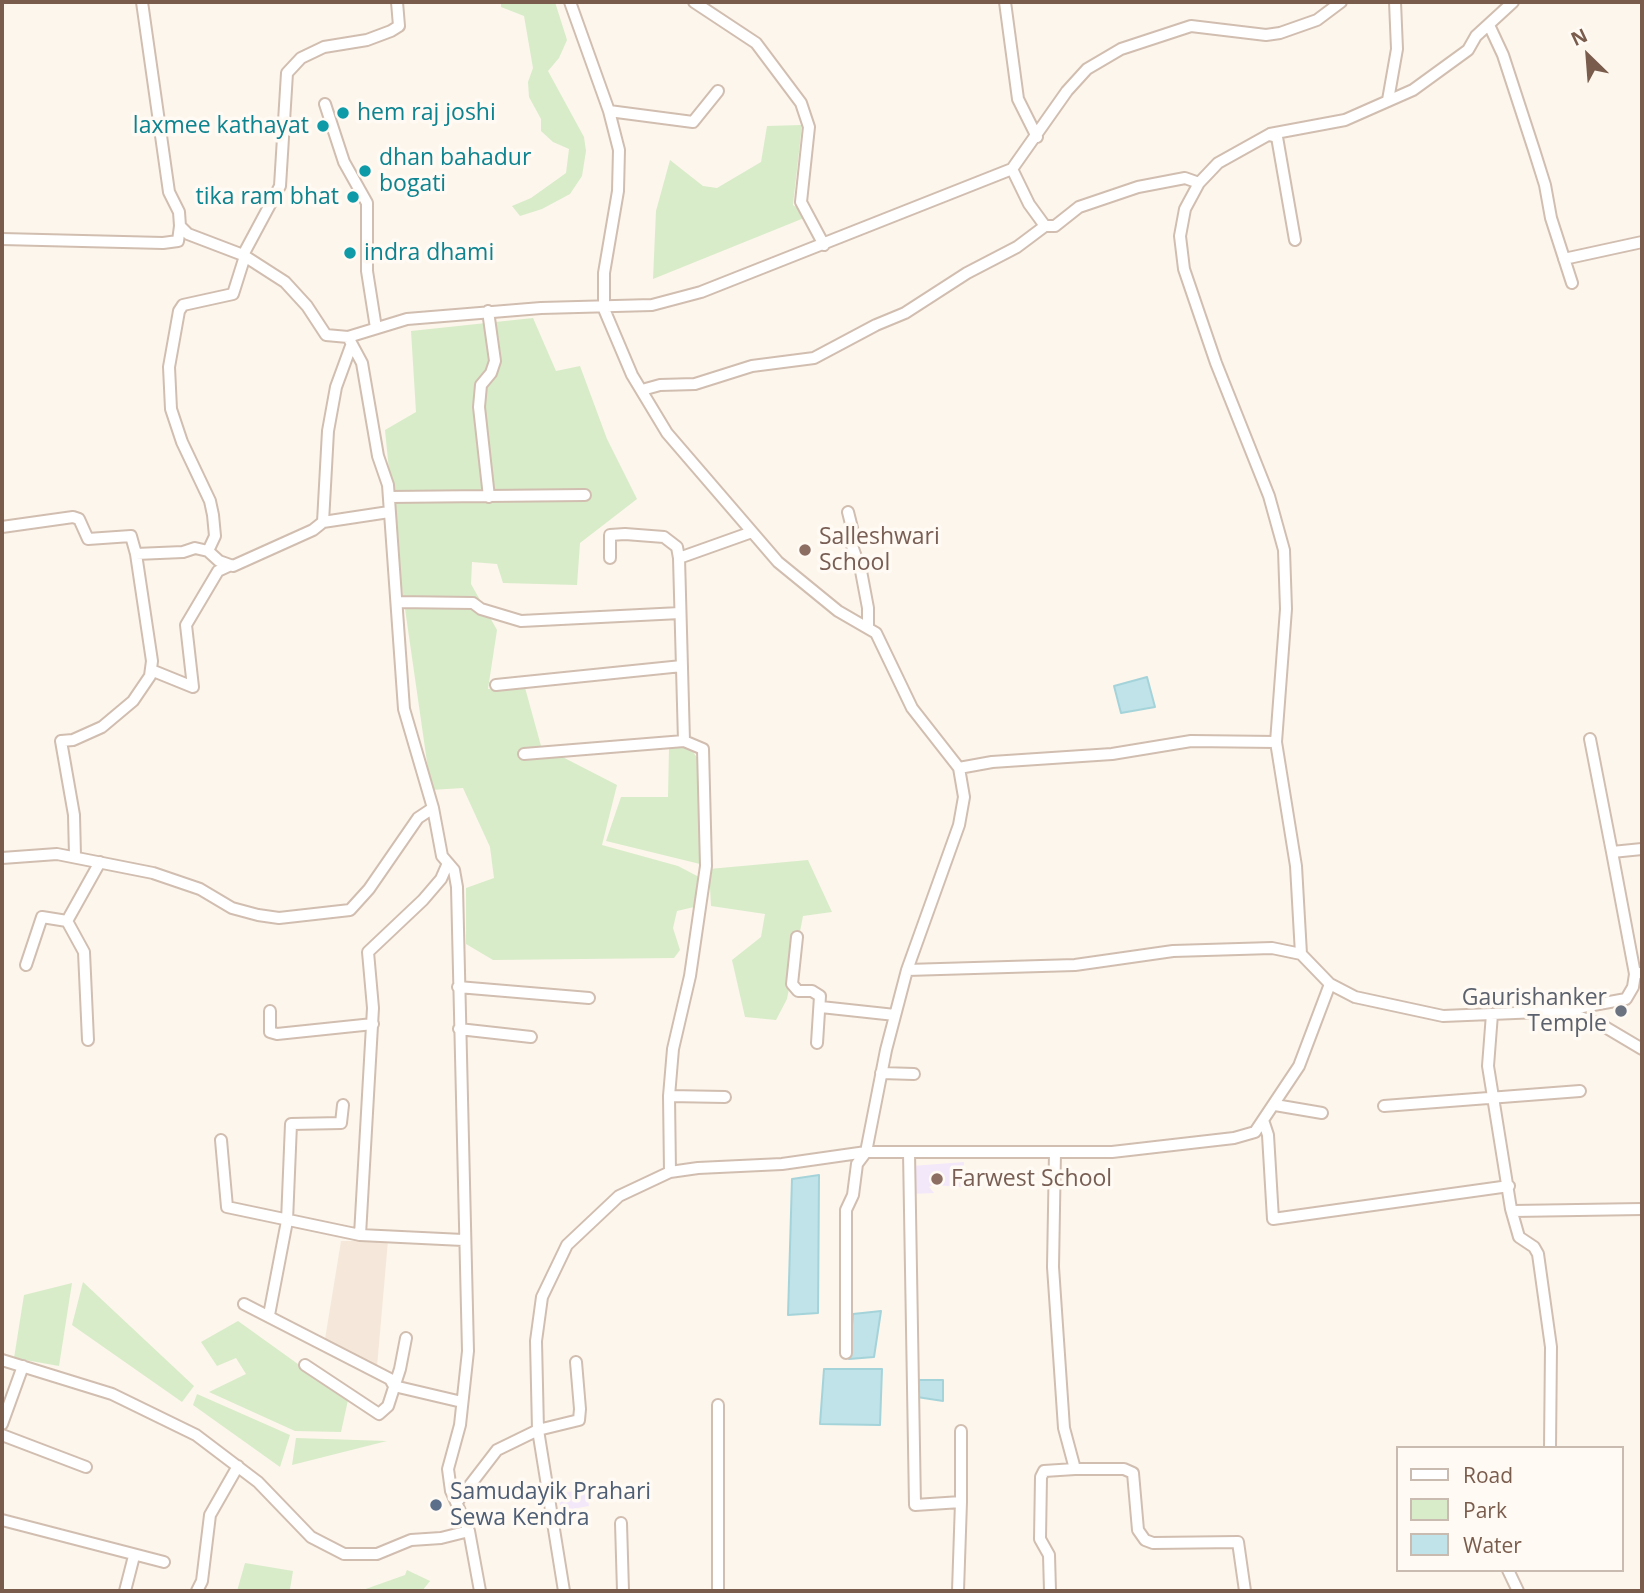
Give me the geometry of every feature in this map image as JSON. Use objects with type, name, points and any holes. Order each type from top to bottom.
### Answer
[{"type":"street","points":[[2,239],[163,243],[178,241],[178,212],[169,192],[142,2]]},
{"type":"street","points":[[208,551],[215,536],[212,508],[172,409],[169,368],[179,311],[183,305],[231,295],[244,256],[280,186],[287,73],[302,58],[324,47],[367,40],[399,26],[397,2]]},
{"type":"street","points":[[570,2],[609,111],[619,150],[618,191],[604,272],[604,309],[616,341],[667,433],[752,532],[802,583],[855,622],[876,633],[912,708],[959,768],[964,797],[959,825],[907,970],[881,1073],[866,1152],[857,1164],[853,1195],[846,1210],[846,1353]]},
{"type":"street","points":[[694,2],[756,43],[801,103],[809,127],[801,202],[824,245]]},
{"type":"street","points":[[1005,2],[1018,99],[1037,137]]},
{"type":"street","points":[[1388,100],[1397,49],[1395,2]]},
{"type":"street","points":[[1301,954],[1296,866],[1276,742],[1286,609],[1284,550],[1269,496],[1216,363],[1184,269],[1180,236],[1185,209],[1199,183],[1218,163],[1269,135],[1345,120],[1413,90],[1468,50],[1476,36],[1513,2]]},
{"type":"street","points":[[180,226],[188,234],[244,256],[285,282],[307,306],[326,335],[349,341],[376,328],[407,319],[488,312],[652,305],[701,292],[1012,169],[1067,91],[1087,69],[1121,49],[1191,26],[1266,35],[1280,33],[1317,20],[1336,4]]},
{"type":"street","points":[[1489,25],[1503,55],[1538,162],[1551,218],[1572,284]]},
{"type":"street","points":[[609,111],[694,122],[718,91]]},
{"type":"street","points":[[325,104],[344,162],[367,203],[367,271],[376,328]]},
{"type":"street","points":[[1269,135],[1277,137],[1295,240]]},
{"type":"street","points":[[1012,169],[1029,204],[1045,226]]},
{"type":"street","points":[[642,390],[660,385],[695,384],[752,366],[814,358],[905,313],[967,273],[1017,247],[1045,226],[1055,226],[1079,207],[1138,187],[1185,178],[1199,183]]},
{"type":"street","points":[[1564,259],[1642,242]]},
{"type":"street","points":[[488,312],[495,360],[491,373],[481,385],[479,407],[489,497]]},
{"type":"street","points":[[349,341],[362,363],[389,497],[404,709],[433,808],[442,856],[454,870],[457,887],[463,1240],[468,1351],[462,1402],[448,1469],[451,1491],[469,1531],[480,1591]]},
{"type":"street","points":[[323,522],[328,431],[336,387],[349,341]]},
{"type":"street","points":[[389,497],[585,495]]},
{"type":"street","points":[[150,670],[193,687],[186,625],[218,571],[313,530],[323,522],[389,512]]},
{"type":"street","points":[[848,512],[852,528],[850,540],[867,597],[867,626]]},
{"type":"street","points":[[2,527],[73,517],[79,519],[88,539],[131,536],[136,554],[152,661],[145,685],[133,701],[102,727],[73,740],[61,741],[74,815],[75,856]]},
{"type":"street","points":[[679,558],[752,532]]},
{"type":"street","points":[[610,558],[610,535],[664,537],[677,547],[684,741]]},
{"type":"street","points":[[136,554],[183,552],[195,548],[208,551],[219,561],[231,565]]},
{"type":"street","points":[[397,602],[473,603],[481,609],[521,621],[680,613]]},
{"type":"street","points":[[496,685],[682,666]]},
{"type":"street","points":[[907,970],[1075,965],[1185,951],[1272,948],[1301,954],[1330,984],[1355,997],[1443,1016],[1563,1011],[1626,999],[1639,973],[1590,739]]},
{"type":"street","points":[[524,754],[684,741],[703,749],[706,866],[690,976],[673,1049],[669,1096],[670,1172]]},
{"type":"street","points":[[959,768],[992,762],[1112,754],[1191,741],[1276,742]]},
{"type":"street","points":[[2,858],[22,855],[75,856],[178,881],[232,908],[258,915],[279,918],[349,910],[369,890],[418,818],[433,808]]},
{"type":"street","points":[[1612,852],[1642,849]]},
{"type":"street","points":[[67,921],[100,862]]},
{"type":"street","points":[[360,1235],[373,1024],[368,952],[423,900],[440,879],[448,863]]},
{"type":"street","points":[[26,965],[42,917],[67,921]]},
{"type":"street","points":[[67,921],[84,952],[88,1040]]},
{"type":"street","points":[[797,937],[792,984],[799,991],[818,994],[821,1007],[817,1043]]},
{"type":"street","points":[[564,1591],[538,1430],[536,1341],[542,1297],[566,1245],[619,1196],[670,1172],[698,1168],[782,1164],[866,1152],[1112,1152],[1234,1138],[1255,1132],[1264,1123],[1299,1066],[1330,984]]},
{"type":"street","points":[[458,987],[589,998]]},
{"type":"street","points":[[821,1007],[895,1015]]},
{"type":"street","points":[[270,1011],[270,1032],[277,1034],[373,1024]]},
{"type":"street","points":[[1563,1011],[1600,1024],[1642,1049]]},
{"type":"street","points":[[1492,1014],[1488,1066],[1513,1212],[1519,1237],[1534,1247],[1538,1254],[1551,1347],[1550,1446]]},
{"type":"street","points":[[459,1030],[531,1037]]},
{"type":"street","points":[[881,1073],[914,1074]]},
{"type":"street","points":[[1384,1106],[1580,1091]]},
{"type":"street","points":[[669,1096],[725,1097]]},
{"type":"street","points":[[269,1315],[287,1221],[291,1124],[341,1123],[343,1105]]},
{"type":"street","points":[[1275,1105],[1322,1112]]},
{"type":"street","points":[[1264,1123],[1268,1135],[1273,1219],[1509,1186]]},
{"type":"street","points":[[221,1140],[227,1207],[360,1235],[463,1240]]},
{"type":"street","points":[[909,1152],[914,1502],[918,1505],[961,1502]]},
{"type":"street","points":[[1055,1152],[1053,1267],[1064,1428],[1075,1469]]},
{"type":"street","points":[[1513,1212],[1642,1209]]},
{"type":"street","points":[[244,1304],[390,1379],[394,1386],[462,1402]]},
{"type":"street","points":[[305,1365],[379,1414],[386,1410],[406,1338]]},
{"type":"street","points":[[2,1360],[112,1394],[195,1435],[258,1482],[311,1537],[344,1554],[377,1554],[411,1540],[441,1538],[469,1531]]},
{"type":"street","points":[[457,1502],[497,1450],[538,1430],[579,1420],[576,1362]]},
{"type":"street","points":[[2,1423],[23,1366]]},
{"type":"street","points":[[718,1405],[718,1591]]},
{"type":"street","points":[[958,1591],[961,1431]]},
{"type":"street","points":[[2,1435],[86,1467]]},
{"type":"street","points":[[198,1591],[210,1515],[238,1466]]},
{"type":"street","points":[[1050,1591],[1049,1555],[1040,1539],[1041,1477],[1044,1471],[1075,1469],[1124,1469],[1133,1473],[1138,1530],[1145,1540],[1153,1543],[1238,1542],[1245,1591]]},
{"type":"street","points":[[2,1520],[164,1562]]},
{"type":"street","points":[[621,1523],[623,1591]]},
{"type":"street","points":[[125,1591],[134,1556]]},
{"type":"street","points":[[1509,1572],[1518,1591]]},
{"type":"shaded area","name":"Farwest School","points":[[964,1162],[963,1187],[933,1185],[929,1187],[934,1193],[912,1194],[912,1166]]},
{"type":"shaded area","points":[[341,1241],[388,1241],[377,1367],[325,1339]]},
{"type":"shaded area","points":[[586,1489],[589,1506],[561,1511],[558,1494]]},
{"type":"green space","points":[[501,2],[555,2],[567,40],[559,58],[548,71],[584,137],[586,151],[582,176],[570,194],[542,209],[520,216],[512,206],[531,198],[566,173],[569,149],[553,142],[541,131],[541,119],[529,97],[528,82],[533,68],[524,16],[501,7]]},
{"type":"green space","points":[[802,125],[793,205],[809,216],[653,279],[656,211],[670,160],[703,186],[717,188],[761,162],[767,126]]},
{"type":"green space","points":[[533,318],[556,371],[580,366],[607,439],[637,499],[580,543],[577,585],[503,583],[497,564],[472,562],[471,584],[497,630],[488,689],[524,684],[541,746],[617,785],[602,845],[678,866],[699,877],[694,907],[677,911],[673,928],[680,950],[674,958],[493,960],[466,944],[466,888],[494,878],[490,847],[463,788],[431,790],[398,560],[385,430],[416,412],[411,331]]},
{"type":"green space","points":[[689,746],[698,759],[700,864],[606,841],[621,797],[668,797],[669,748]]},
{"type":"green space","points":[[808,860],[832,912],[803,916],[787,999],[776,1020],[745,1017],[732,960],[761,937],[765,914],[711,906],[709,869]]},
{"type":"green space","points":[[83,1282],[194,1386],[182,1402],[72,1325]]},
{"type":"green space","points":[[72,1283],[59,1366],[14,1358],[24,1295]]},
{"type":"green space","points":[[238,1321],[348,1400],[341,1432],[295,1431],[209,1392],[246,1374],[236,1358],[217,1366],[201,1342]]},
{"type":"green space","points":[[197,1394],[290,1435],[280,1467],[193,1405]]},
{"type":"green space","points":[[296,1438],[387,1441],[292,1465]]},
{"type":"green space","points":[[245,1563],[293,1571],[290,1589],[298,1591],[237,1591]]},
{"type":"green space","points":[[407,1570],[430,1581],[422,1591],[360,1591],[405,1575]]},
{"type":"water","points":[[1147,677],[1155,707],[1121,713],[1114,686]]},
{"type":"water","points":[[819,1175],[818,1313],[788,1315],[792,1179]]},
{"type":"water","points":[[881,1311],[874,1357],[849,1359],[853,1314]]},
{"type":"water","points":[[824,1369],[882,1369],[880,1425],[820,1424]]},
{"type":"water","points":[[919,1380],[943,1380],[943,1401],[917,1397]]},
{"type":"place","name":"hem raj joshi","points":[[343,113]]},
{"type":"place","name":"laxmee kathayat","points":[[323,126]]},
{"type":"place","name":"dhan bahadur bogati","points":[[365,171]]},
{"type":"place","name":"tika ram bhat","points":[[353,197]]},
{"type":"place","name":"indra dhami","points":[[350,253]]},
{"type":"place","name":"Salleshwari School","points":[[805,550]]},
{"type":"place","name":"Gaurishanker Temple","points":[[1621,1011]]},
{"type":"place","name":"Farwest School","points":[[937,1179]]},
{"type":"place","name":"Samudayik Prahari Sewa Kendra","points":[[436,1505]]}]
